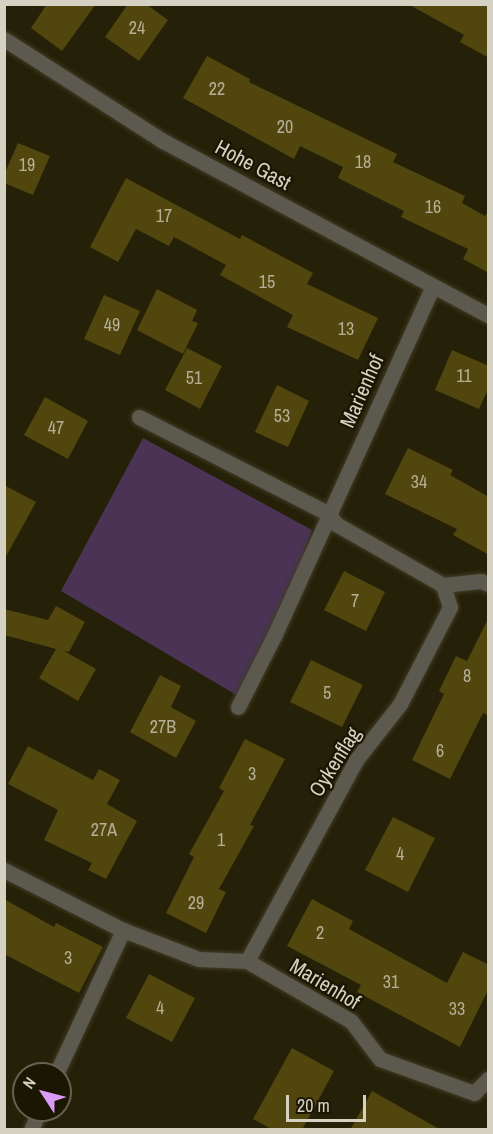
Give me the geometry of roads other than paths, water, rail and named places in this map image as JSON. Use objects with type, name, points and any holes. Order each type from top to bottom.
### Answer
[{"type":"street","name":"Hohe Gast","points":[[4,39],[164,141],[489,315]]},
{"type":"street","name":"Marienhof","points":[[238,707],[275,634],[433,286]]},
{"type":"street","points":[[139,417],[329,514],[336,524],[443,585],[481,581],[489,584]]},
{"type":"street","name":"Oykenflag","points":[[247,961],[356,760],[400,704],[450,607],[443,585]]},
{"type":"street","name":"Marienhof","points":[[4,870],[123,930],[199,959],[247,961],[351,1021],[380,1059],[474,1093],[489,1079]]},
{"type":"street","points":[[62,1062],[123,930]]}]
